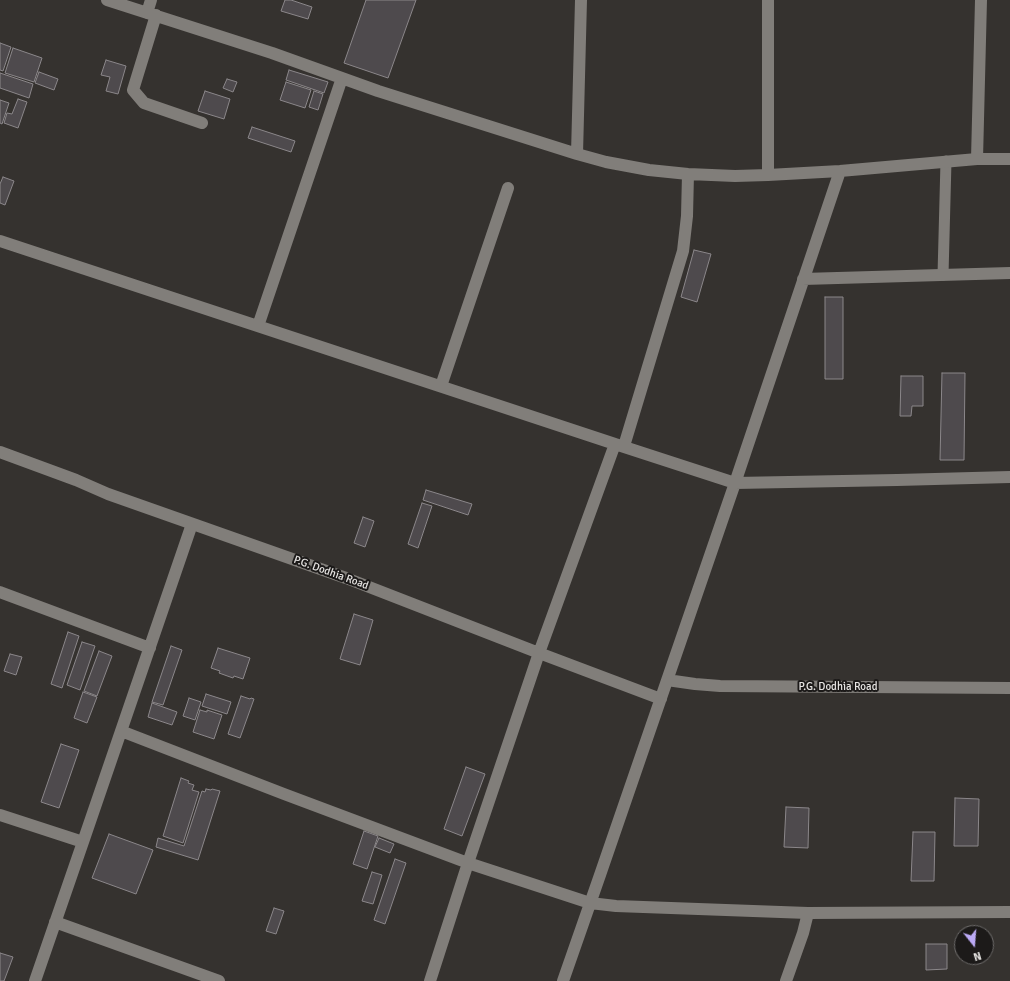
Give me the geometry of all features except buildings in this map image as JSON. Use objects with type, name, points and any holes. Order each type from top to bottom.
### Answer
[{"type":"street","points":[[107,0],[272,53],[385,93],[577,154],[606,162],[649,170],[688,174],[735,176],[768,175],[840,171],[946,161],[1010,159]]},
{"type":"street","points":[[151,0],[152,14],[133,90],[144,103],[202,123]]},
{"type":"street","points":[[577,154],[581,0]]},
{"type":"street","points":[[768,0],[768,175]]},
{"type":"street","points":[[977,159],[981,0]]},
{"type":"street","points":[[258,326],[342,78]]},
{"type":"street","points":[[563,981],[735,483],[840,171]]},
{"type":"street","points":[[430,981],[539,653],[620,445],[683,251],[687,216],[688,174]]},
{"type":"street","points":[[441,386],[508,188]]},
{"type":"street","points":[[0,241],[735,483],[1010,477]]},
{"type":"street","points":[[803,279],[1010,273]]},
{"type":"street","name":"P.G. Dodhia Road","points":[[0,452],[76,480],[108,494],[346,578],[661,699]]},
{"type":"street","points":[[34,981],[56,922],[192,524]]},
{"type":"street","points":[[0,592],[150,648]]},
{"type":"street","name":"P.G. Dodhia Road","points":[[667,680],[720,686],[1010,688]]},
{"type":"street","points":[[121,731],[468,863],[590,903],[616,906],[808,913],[1010,912]]},
{"type":"street","points":[[0,815],[83,842]]},
{"type":"street","points":[[786,981],[803,933],[808,913]]},
{"type":"street","points":[[56,922],[219,981]]},
{"type":"lane","points":[[943,275],[946,161]]}]
